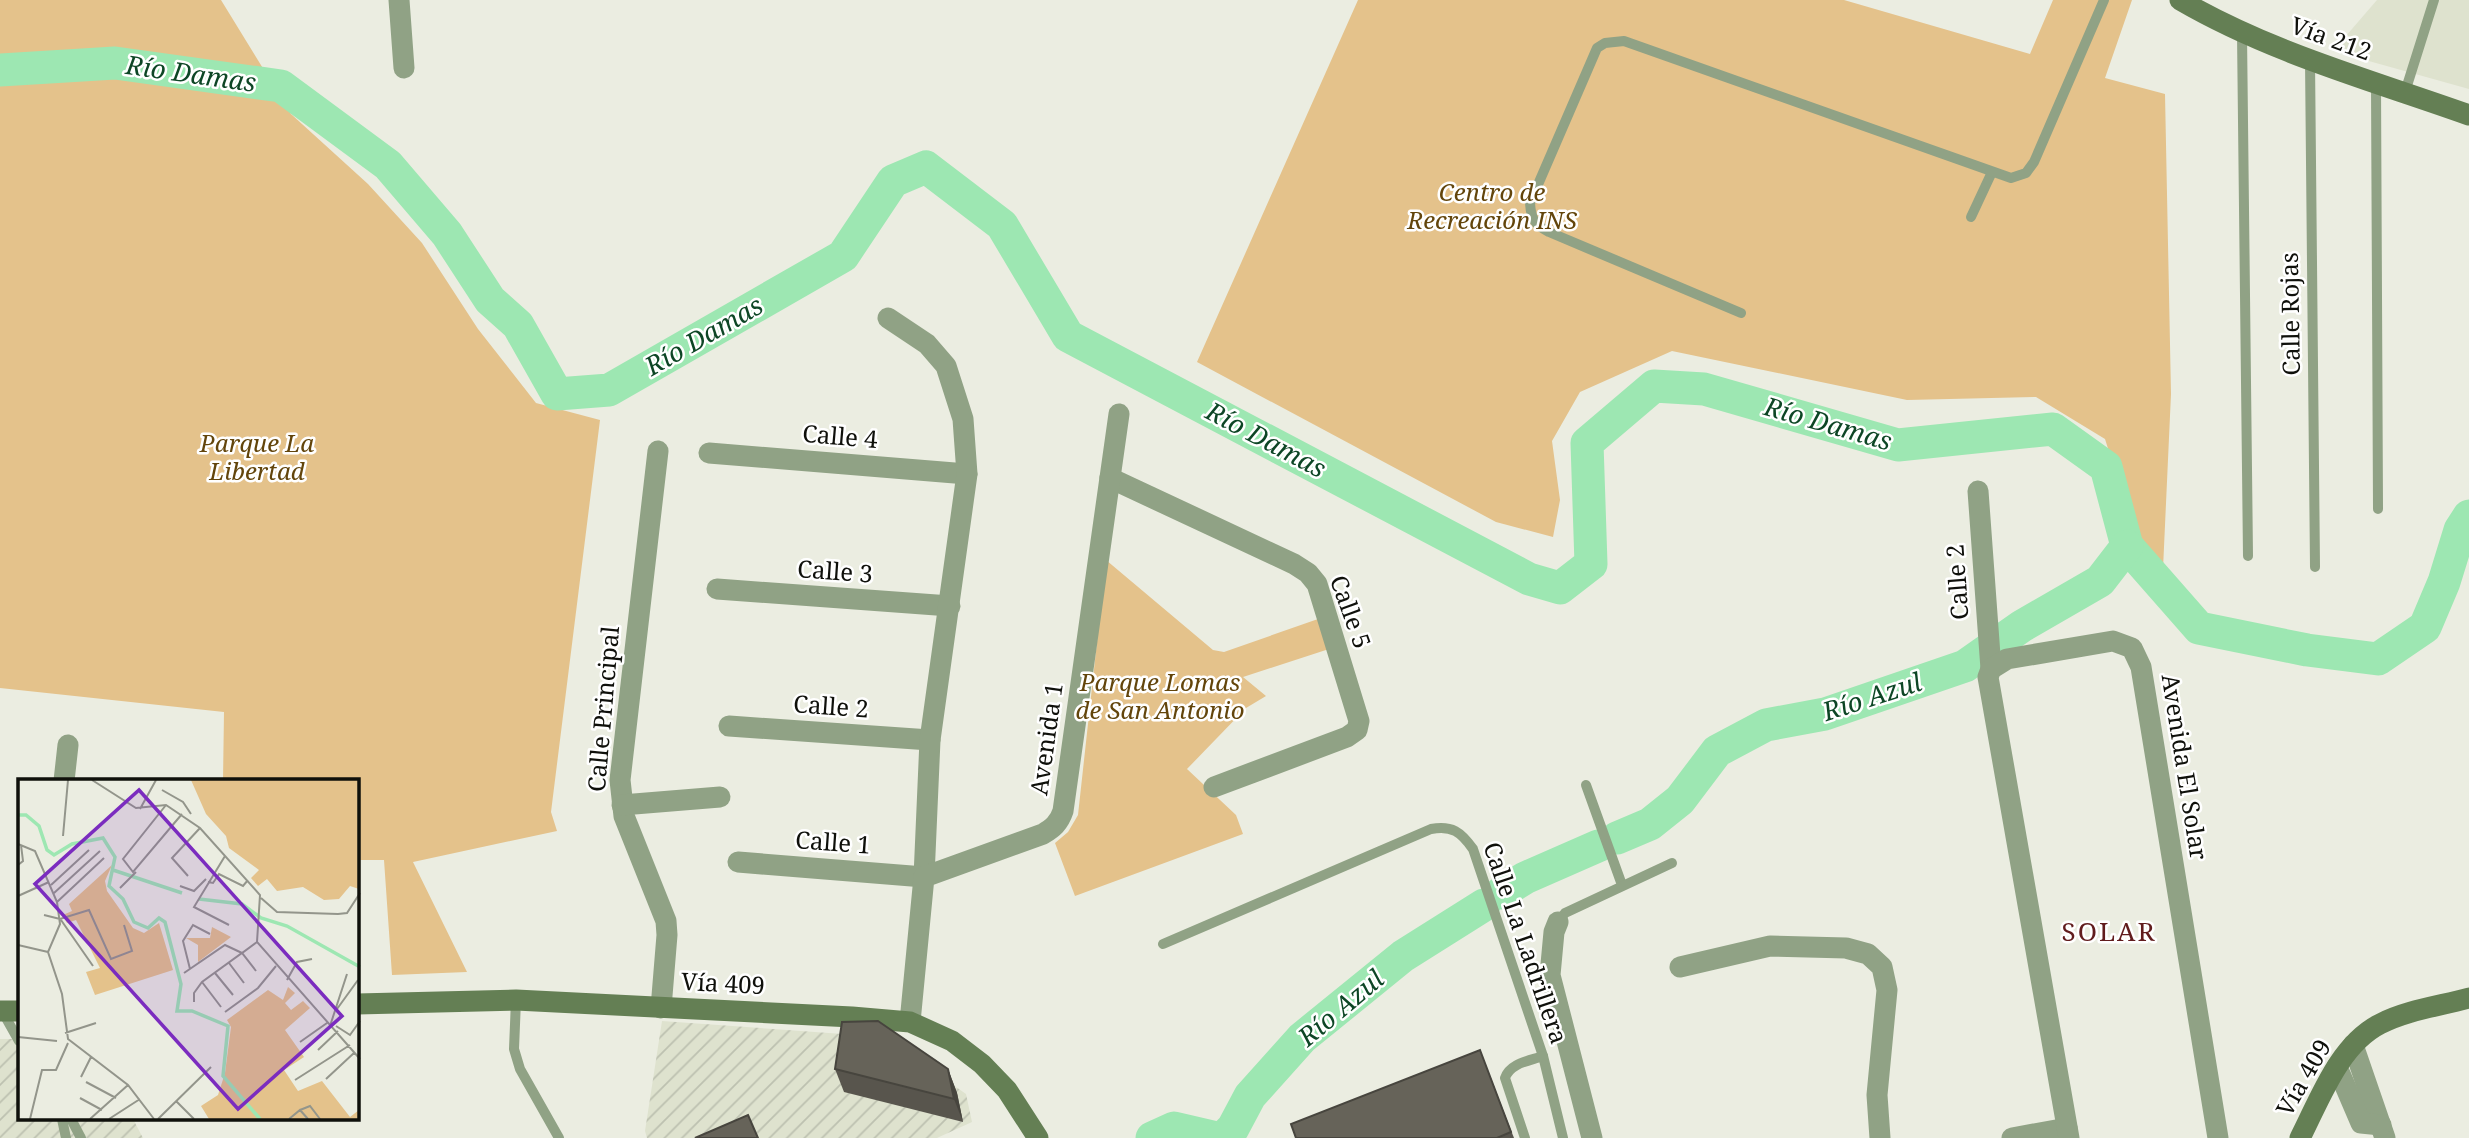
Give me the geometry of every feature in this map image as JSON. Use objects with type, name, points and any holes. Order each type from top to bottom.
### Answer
[{"type":"street","points":[[399,0],[404,68]]},
{"type":"street","name":"Vía 212","points":[[2180,0],[2242,34],[2469,115]]},
{"type":"street","points":[[888,318],[927,344],[946,366],[963,419],[967,474],[930,740],[924,877],[910,1022]]},
{"type":"street","name":"Avenida 1","points":[[924,877],[1042,834],[1059,821],[1063,811],[1119,414]]},
{"type":"street","name":"Calle Principal","points":[[658,450],[620,780],[622,804],[666,921],[661,1007]]},
{"type":"street","name":"Calle 4","points":[[709,453],[967,474]]},
{"type":"street","name":"Calle 5","points":[[1110,478],[1294,564],[1308,573],[1317,584],[1359,721],[1357,730],[1347,737],[1214,787]]},
{"type":"street","name":"Calle 2","points":[[1978,491],[1991,665]]},
{"type":"street","name":"Calle 3","points":[[717,589],[950,606]]},
{"type":"street","name":"Avenida El Solar","points":[[1991,665],[2007,659],[2113,641],[2132,648],[2141,667],[2218,1138]]},
{"type":"street","points":[[1991,665],[1988,686],[2068,1133],[2012,1138]]},
{"type":"street","name":"Calle 2","points":[[729,726],[930,740]]},
{"type":"street","points":[[64,779],[68,745]]},
{"type":"street","points":[[622,804],[720,797]]},
{"type":"street","name":"Calle 1","points":[[738,862],[924,877]]},
{"type":"street","points":[[1558,922],[1554,932],[1550,975],[1592,1138]]},
{"type":"street","points":[[1680,967],[1770,946],[1846,948],[1868,954],[1882,967],[1887,990],[1877,1095],[1880,1138]]},
{"type":"street","name":"Vía 409","points":[[2300,1138],[2337,1067],[2353,1045],[2379,1024],[2469,998]]},
{"type":"street","name":"Vía 409","points":[[359,1004],[516,1000],[910,1022],[952,1041],[982,1064],[1007,1090],[1038,1138]]},
{"type":"street","points":[[2353,1045],[2383,1132]]},
{"type":"street","points":[[2337,1067],[2361,1123],[2383,1132]]},
{"type":"lane","points":[[1741,313],[1549,232],[1537,226],[1531,218],[1530,203],[1597,48],[1605,43],[1624,41],[2011,178],[2026,173],[2035,162],[2104,0]]},
{"type":"lane","points":[[2405,92],[2434,0]]},
{"type":"lane","points":[[2242,34],[2248,556]]},
{"type":"lane","name":"Calle Rojas","points":[[2310,60],[2315,567]]},
{"type":"lane","points":[[2376,84],[2378,509]]},
{"type":"lane","points":[[1971,217],[1992,172]]},
{"type":"lane","points":[[1586,785],[1622,885]]},
{"type":"lane","name":"Calle La Ladrillera","points":[[1163,944],[1431,829],[1445,826],[1463,836],[1473,849],[1543,1056],[1563,1138]]},
{"type":"lane","points":[[1558,922],[1565,914],[1672,863]]},
{"type":"lane","points":[[516,1000],[514,1049],[520,1069],[559,1138]]},
{"type":"lane","points":[[7,1011],[18,1038]]},
{"type":"lane","points":[[1525,1138],[1505,1078],[1506,1073],[1513,1067],[1543,1056]]},
{"type":"lane","points":[[62,1120],[66,1138]]},
{"type":"lane","points":[[72,1120],[81,1138]]},
{"type":"shaded area","points":[[2377,0],[2469,0],[2469,89],[2333,51]]},
{"type":"shaded area","points":[[662,1021],[885,1037],[966,1094],[972,1122],[937,1138],[647,1138],[645,1131]]},
{"type":"shaded area","points":[[0,1039],[18,1039],[18,1120],[134,1120],[143,1138],[0,1138]]},
{"type":"green space","name":"Parque La Libertad","points":[[0,0],[221,0],[291,114],[368,184],[422,243],[478,329],[536,403],[600,420],[551,812],[557,831],[413,862],[467,972],[392,975],[384,860],[359,860],[359,779],[223,779],[224,712],[0,688]]},
{"type":"green space","name":"Centro de Recreación INS","points":[[1358,0],[1844,0],[2030,54],[2053,0],[2132,0],[2105,78],[2165,94],[2171,394],[2163,569],[2137,541],[2105,439],[2036,397],[1907,400],[1672,351],[1580,392],[1552,441],[1560,500],[1553,537],[1496,522],[1197,362]]},
{"type":"green space","name":"Parque Lomas de San Antonio","points":[[1106,560],[1213,650],[1224,652],[1318,619],[1329,649],[1243,677],[1266,696],[1246,708],[1187,769],[1236,815],[1243,834],[1075,896],[1055,843],[1068,832],[1078,815]]},
{"type":"building","points":[[878,1021],[948,1069],[954,1099],[835,1069],[842,1022]]},
{"type":"building","points":[[1480,1050],[1511,1132],[1497,1138],[1296,1138],[1291,1124]]},
{"type":"building","points":[[748,1115],[758,1138],[695,1138]]},
{"type":"waterway","name":"Río Damas","points":[[0,70],[115,63],[281,86],[388,165],[447,234],[490,300],[518,325],[557,394],[609,390],[843,256],[893,181],[926,167],[1002,225],[1068,336],[1529,579],[1560,588],[1591,564],[1587,443],[1654,386],[1704,389],[1898,445],[2053,429],[2106,467],[2127,546],[2199,628],[2307,650],[2378,659],[2425,627],[2444,582],[2460,530],[2469,516]]},
{"type":"waterway","name":"Río Azul","points":[[1617,838],[1650,824],[1680,800],[1717,751],[1766,725],[1825,714],[1965,666],[2022,626],[2100,581],[2127,546]]},
{"type":"waterway","name":"Río Azul","points":[[1501,893],[1525,878],[1598,846]]},
{"type":"waterway","name":"Río Azul","points":[[1223,1138],[1233,1128],[1250,1096],[1302,1038],[1403,956],[1484,905]]},
{"type":"waterway","name":"Río Azul","points":[[1152,1138],[1174,1128],[1217,1138]]},
{"type":"district","name":"SOLAR","points":[[2109,932]]}]
